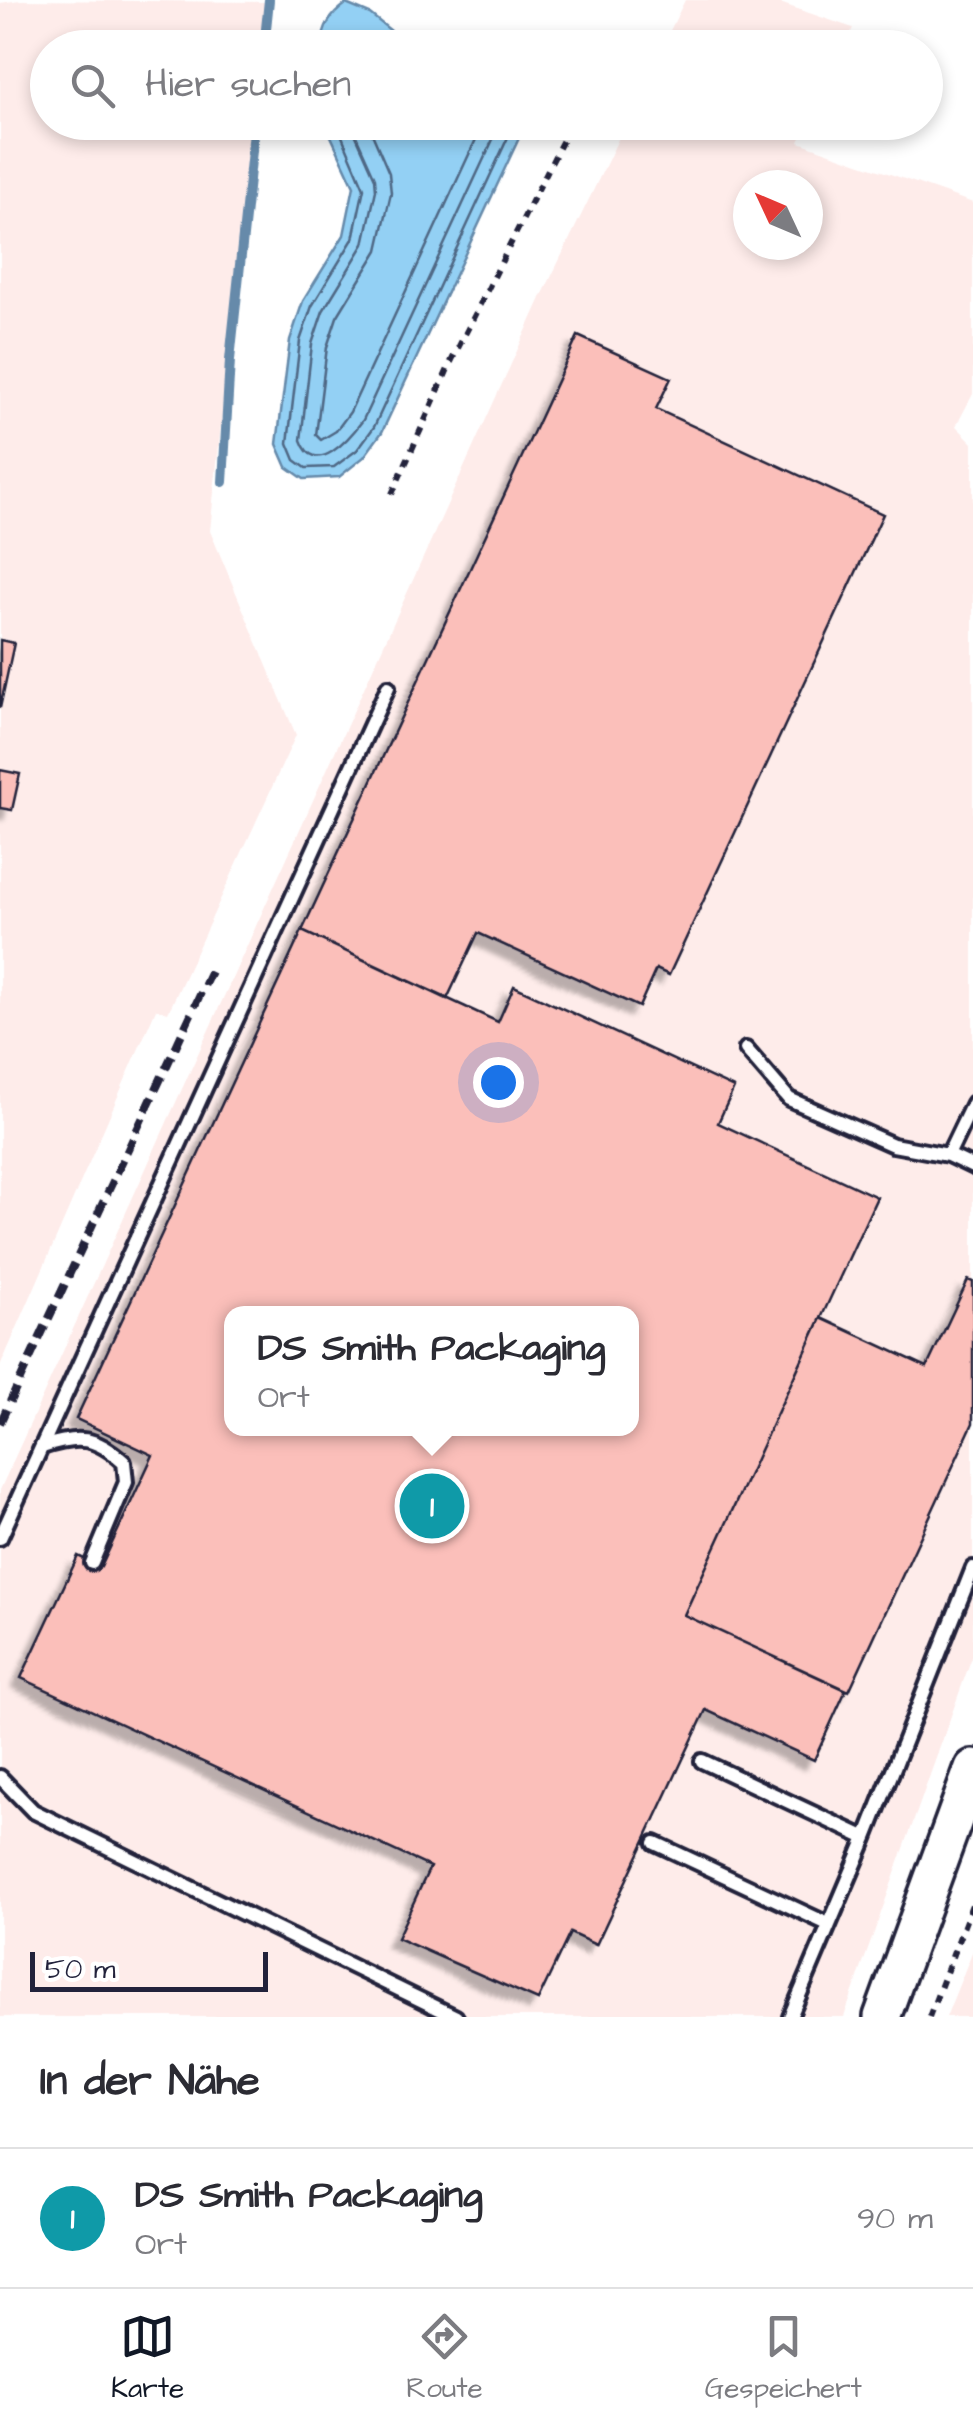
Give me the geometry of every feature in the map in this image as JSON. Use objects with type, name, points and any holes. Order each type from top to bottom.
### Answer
[{"type":"main road","points":[[882,2017],[973,1768]]},
{"type":"lane","points":[[0,1538],[388,687]]},
{"type":"lane","points":[[746,1048],[790,1099],[894,1145],[948,1155],[973,1167]]},
{"type":"lane","points":[[948,1155],[973,1103]]},
{"type":"lane","points":[[42,1447],[70,1438],[104,1444],[124,1462],[126,1482],[92,1562]]},
{"type":"lane","points":[[790,2017],[973,1568]]},
{"type":"lane","points":[[702,1761],[866,1838]]},
{"type":"lane","points":[[0,1777],[33,1810],[456,2017]]},
{"type":"lane","points":[[655,1843],[828,1924]]},
{"type":"path","points":[[392,494],[452,360],[563,140]]},
{"type":"path","points":[[929,2017],[973,1902]]},
{"type":"shaded area","points":[[685,0],[771,0],[853,28],[852,30],[670,30]]},
{"type":"shaded area","points":[[265,2],[262,30],[30,30],[30,140],[250,140],[210,531],[296,735],[168,1013],[156,1009],[0,1367],[0,3]]},
{"type":"shaded area","points":[[618,140],[800,140],[973,203],[973,394],[956,426],[973,443],[973,1654],[844,2017],[0,2017],[0,1490],[541,298]]},
{"type":"shaded area","points":[[973,1950],[973,2017],[946,2017]]},
{"type":"water","points":[[346,4],[370,14],[390,30],[325,30],[335,13]]},
{"type":"water","points":[[333,140],[518,140],[382,432],[364,457],[339,477],[304,479],[287,467],[277,444],[290,340],[303,301],[344,235],[354,186]]},
{"type":"building","points":[[578,336],[671,378],[656,409],[883,514],[669,975],[656,969],[639,1007],[478,933],[447,999],[302,931]]},
{"type":"building","points":[[0,640],[14,643],[0,708]]},
{"type":"building","points":[[0,770],[20,774],[12,810],[0,808]]},
{"type":"building","points":[[302,931],[498,1022],[514,986],[734,1088],[718,1123],[877,1197],[684,1615],[846,1690],[814,1760],[706,1710],[596,1945],[570,1933],[538,2000],[397,1938],[430,1867],[21,1678],[78,1556],[101,1567],[153,1455],[76,1419]]},
{"type":"building","points":[[968,1280],[973,1282],[973,1423],[849,1691],[684,1615],[821,1318],[927,1367]]},
{"type":"waterway","points":[[266,30],[269,0]]},
{"type":"waterway","points":[[223,482],[230,360],[253,140]]},
{"type":"railway","points":[[0,1423],[213,967]]},
{"type":"place","name":"DS Smith Packaging","points":[[432,1506]]}]
